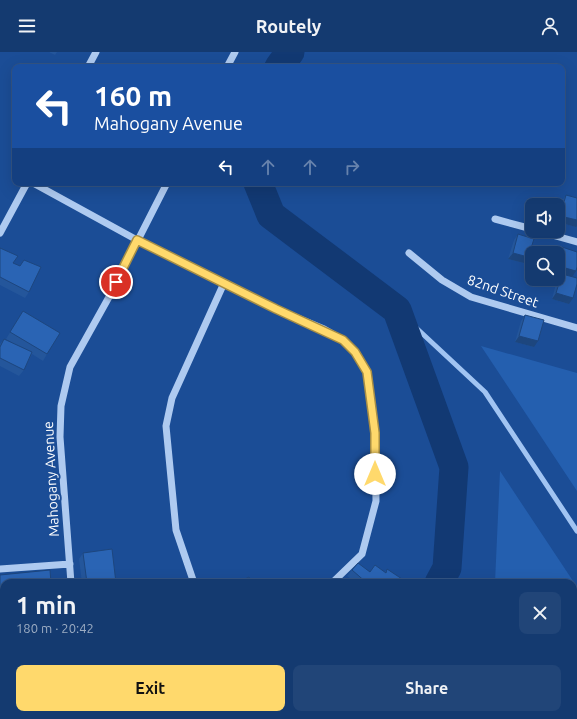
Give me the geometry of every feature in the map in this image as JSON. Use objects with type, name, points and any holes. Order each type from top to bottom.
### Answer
[{"type":"street","points":[[90,64],[96,52]]},
{"type":"street","points":[[228,64],[234,52]]},
{"type":"street","points":[[0,233],[25,186]]},
{"type":"street","points":[[38,186],[137,240],[343,340],[355,352],[367,372],[375,433],[376,501],[362,554],[336,579]]},
{"type":"street","name":"Mahogany Avenue","points":[[71,579],[60,438],[61,406],[70,367],[109,297],[165,186]]},
{"type":"street","points":[[495,219],[525,227]]},
{"type":"street","points":[[563,238],[577,242]]},
{"type":"street","name":"82nd Street","points":[[408,253],[442,280],[471,297],[577,328]]},
{"type":"street","points":[[193,579],[176,530],[166,426],[172,398],[224,283]]},
{"type":"street","points":[[0,569],[70,564]]},
{"type":"shaded area","points":[[481,346],[577,373],[577,491]]},
{"type":"shaded area","points":[[500,471],[572,579],[495,579]]},
{"type":"building","points":[[566,195],[577,198],[577,220],[565,217]]},
{"type":"building","points":[[518,234],[525,236],[525,238],[534,239],[532,246],[525,246],[525,256],[513,253]]},
{"type":"building","points":[[0,248],[18,256],[13,263],[20,266],[24,260],[41,267],[29,292],[0,277]]},
{"type":"building","points":[[565,248],[577,252],[576,271],[565,268]]},
{"type":"building","points":[[565,275],[577,278],[573,298],[556,293],[558,286],[565,286]]},
{"type":"building","points":[[23,311],[60,333],[47,354],[10,332]]},
{"type":"building","points":[[525,315],[544,320],[538,341],[519,336]]},
{"type":"building","points":[[4,339],[32,352],[24,370],[0,358],[0,347]]},
{"type":"building","points":[[112,549],[116,579],[86,579],[83,553]]},
{"type":"building","points":[[358,563],[370,572],[375,565],[386,573],[387,569],[402,579],[362,579],[352,570]]},
{"type":"building","points":[[50,570],[51,579],[0,579],[0,575]]},
{"type":"waterway","points":[[281,64],[290,52]]},
{"type":"waterway","points":[[259,186],[271,215],[397,310],[454,467],[447,568],[441,579]]},
{"type":"waterway","points":[[397,310],[485,392],[577,531]]},
{"type":"route","points":[[116,282],[137,240],[276,309],[324,329],[343,340],[355,352],[367,372],[375,433],[375,474]]}]
